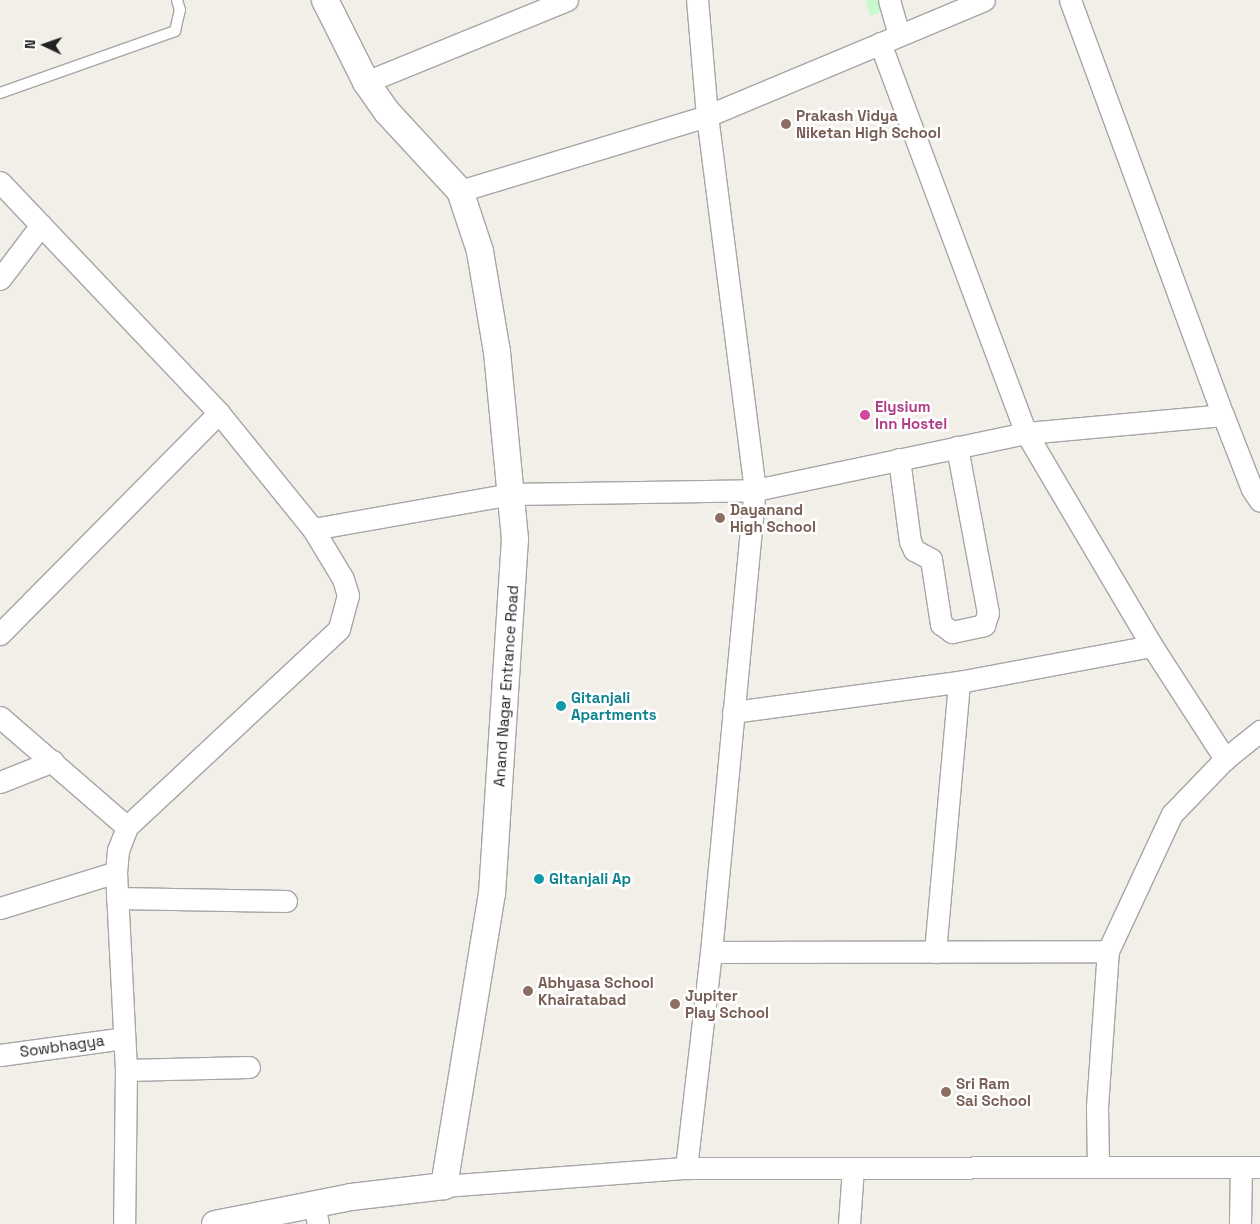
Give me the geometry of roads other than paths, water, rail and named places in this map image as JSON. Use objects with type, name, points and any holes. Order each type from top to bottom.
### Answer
[{"type":"street","name":"Anand Nagar Entrance Road","points":[[325,0],[366,82],[387,112],[460,191],[480,251],[498,352],[515,539],[492,894],[444,1186]]},
{"type":"street","points":[[366,82],[567,0]]},
{"type":"street","points":[[686,1168],[711,952],[755,490],[707,116],[697,0]]},
{"type":"street","points":[[889,0],[890,39],[1026,433],[1152,646],[1225,758]]},
{"type":"street","points":[[460,191],[707,116],[984,0]]},
{"type":"street","points":[[1070,0],[1222,415],[1257,492]]},
{"type":"street","points":[[0,182],[219,412],[313,529],[343,579],[348,595],[339,629],[126,827],[118,850],[116,872],[126,1070],[124,1224]]},
{"type":"street","points":[[0,279],[41,225]]},
{"type":"street","points":[[0,634],[219,412]]},
{"type":"street","points":[[313,529],[512,494],[755,490],[1026,433],[1222,415]]},
{"type":"street","points":[[899,460],[910,541],[914,550],[931,559],[941,624],[952,632],[984,625],[988,613],[957,447]]},
{"type":"street","points":[[733,712],[959,682],[1152,646]]},
{"type":"street","points":[[935,952],[959,682]]},
{"type":"street","points":[[0,717],[53,761],[126,827]]},
{"type":"street","points":[[1098,1166],[1097,1107],[1108,951],[1172,814],[1225,758],[1260,731]]},
{"type":"street","points":[[0,782],[53,761]]},
{"type":"street","points":[[0,908],[116,872]]},
{"type":"street","points":[[117,898],[286,901]]},
{"type":"street","points":[[711,952],[1108,951]]},
{"type":"street","name":"Sowbhagya","points":[[0,1055],[124,1038]]},
{"type":"street","points":[[126,1070],[249,1067]]},
{"type":"street","points":[[215,1224],[316,1214],[444,1186],[686,1168],[1098,1166],[1250,1167],[1240,1224]]},
{"type":"street","points":[[850,1224],[853,1168]]},
{"type":"lane","points":[[0,93],[175,31],[180,10],[177,0]]},
{"type":"place","name":"Prakash Vidya Niketan High School","points":[[786,124]]},
{"type":"place","name":"Elysium Inn Hostel","points":[[865,415]]},
{"type":"place","name":"Dayanand High School","points":[[720,518]]},
{"type":"place","name":"Gitanjali Apartments","points":[[561,706]]},
{"type":"place","name":"GItanjali Ap","points":[[539,879]]},
{"type":"place","name":"Abhyasa School Khairatabad","points":[[528,991]]},
{"type":"place","name":"Jupiter Play School","points":[[675,1004]]},
{"type":"place","name":"Sri Ram Sai School","points":[[946,1092]]}]
